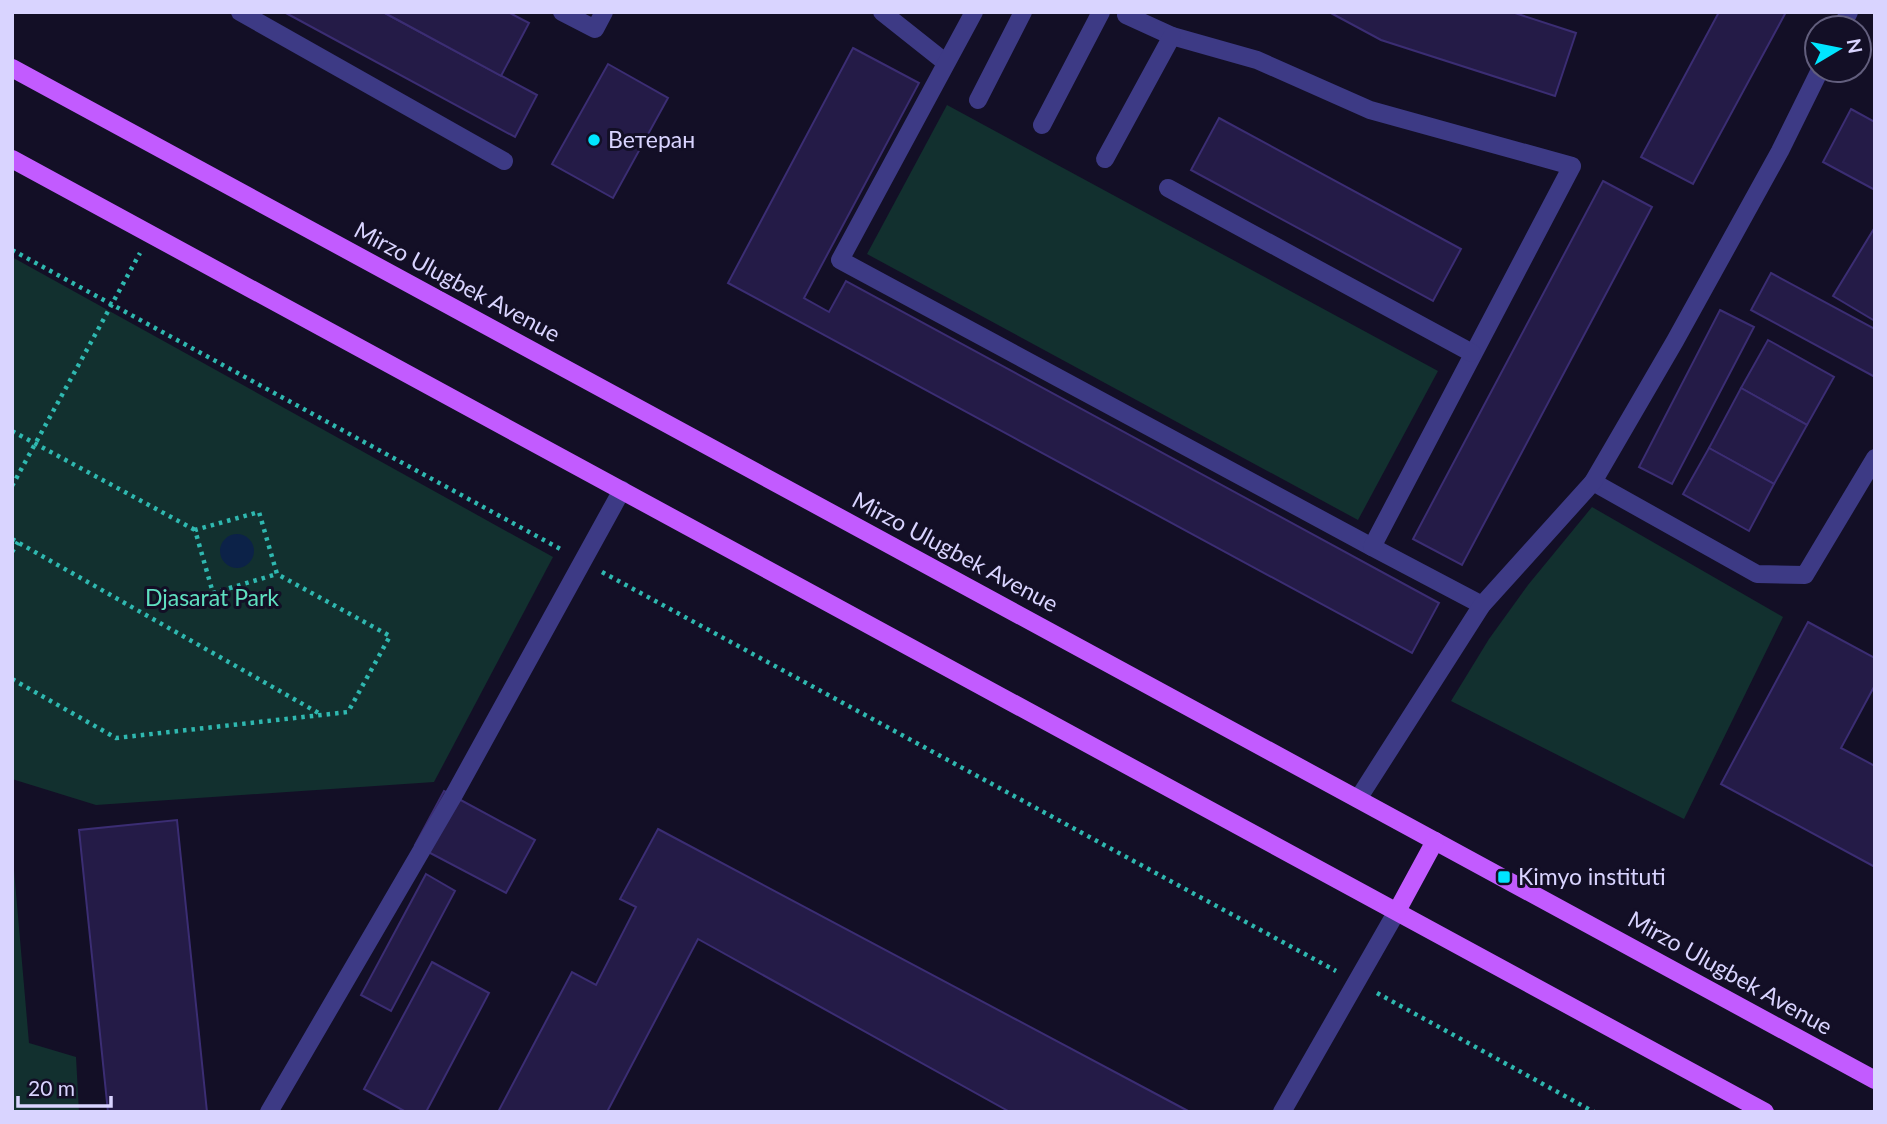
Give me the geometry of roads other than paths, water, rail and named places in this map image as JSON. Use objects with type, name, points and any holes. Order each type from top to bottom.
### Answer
[{"type":"main road","name":"Mirzo Ulugbek Avenue","points":[[12,68],[1875,1080]]},
{"type":"main road","points":[[12,159],[1765,1112]]},
{"type":"main road","points":[[1397,911],[1435,841]]},
{"type":"street","points":[[240,12],[504,161]]},
{"type":"street","points":[[562,12],[595,29],[604,12]]},
{"type":"street","points":[[881,12],[945,62]]},
{"type":"street","points":[[974,12],[840,260],[1482,605]]},
{"type":"street","points":[[978,100],[1023,12]]},
{"type":"street","points":[[1042,125],[1101,12]]},
{"type":"street","points":[[1125,13],[1172,36],[1257,60],[1370,110],[1572,166],[1372,547]]},
{"type":"street","points":[[1105,159],[1172,36]]},
{"type":"street","points":[[1358,799],[1482,605],[1592,482],[1675,341],[1774,163],[1813,84]]},
{"type":"street","points":[[1168,188],[1472,353]]},
{"type":"street","points":[[1592,482],[1758,574],[1805,575],[1875,458]]},
{"type":"street","points":[[269,1112],[456,793],[622,491]]},
{"type":"street","points":[[1282,1112],[1397,911]]},
{"type":"water","points":[[237,534],[249,539],[254,551],[249,563],[237,568],[225,563],[220,551],[225,539]]},
{"type":"place","name":"Ветеран","points":[[594,140]]},
{"type":"place","name":"Kimyo instituti","points":[[1504,877]]},
{"type":"park label","name":"Djasarat Park","points":[[212,598]]}]
